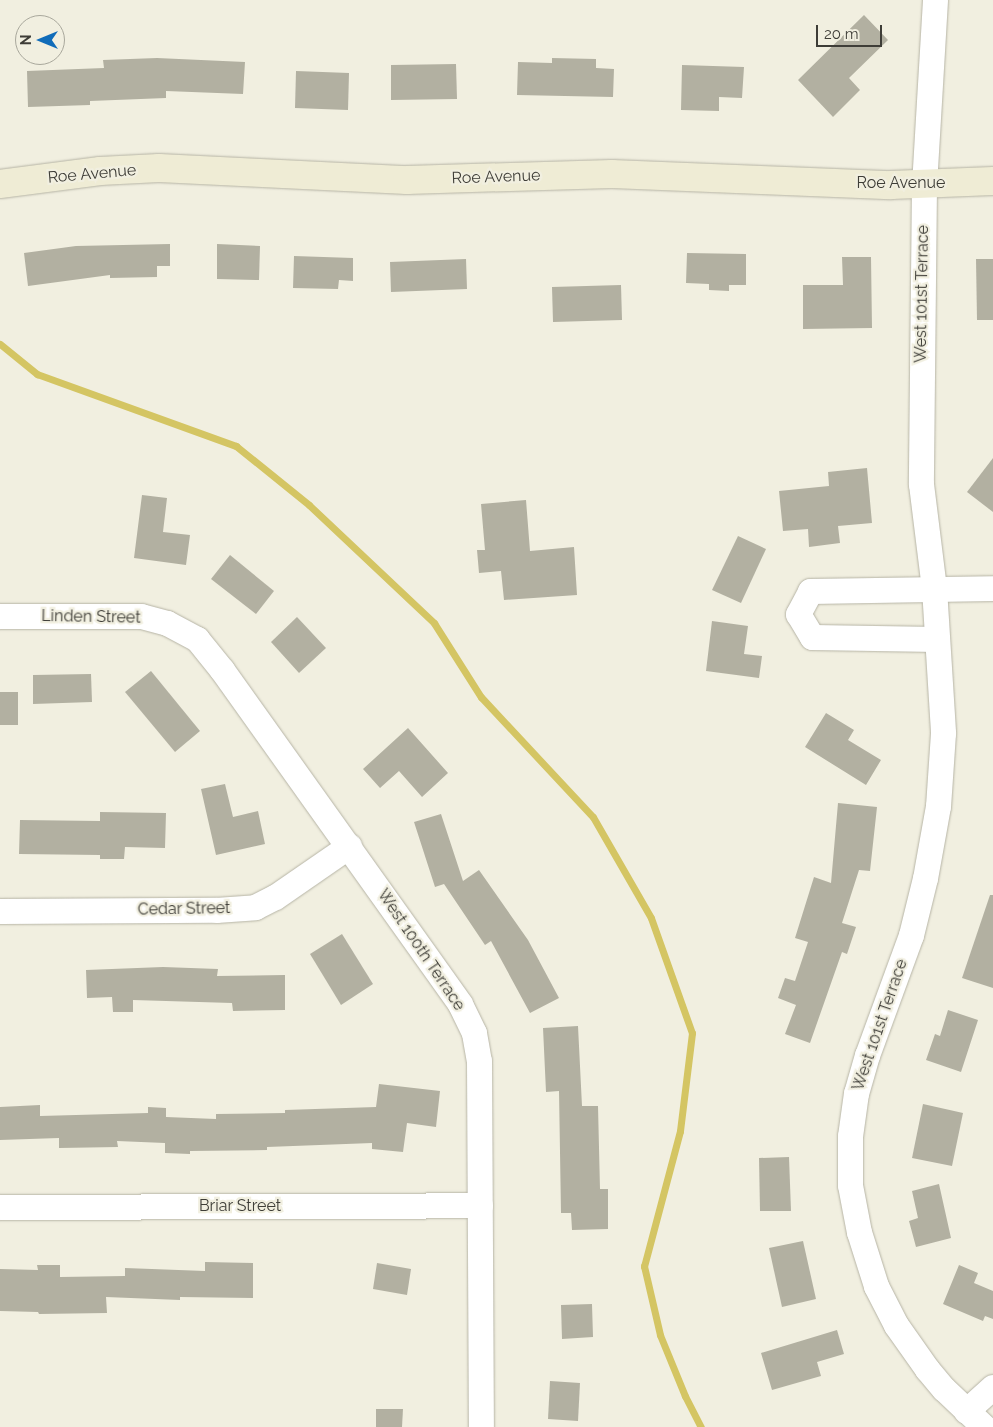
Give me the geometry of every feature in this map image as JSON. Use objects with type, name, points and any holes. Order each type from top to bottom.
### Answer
[{"type":"main road","name":"Roe Avenue","points":[[0,184],[100,171],[159,168],[407,180],[612,174],[924,184],[993,181]]},
{"type":"street","name":"West 101st Terrace","points":[[935,0],[924,184],[921,484],[934,588],[943,734],[938,806],[925,878],[911,935],[867,1055],[856,1093],[850,1136],[850,1185],[859,1232],[876,1286],[896,1325],[927,1370],[975,1419]]},
{"type":"street","points":[[937,639],[812,637],[798,614],[810,591],[993,588]]},
{"type":"street","name":"Linden Street","points":[[0,616],[141,616],[167,622],[197,639],[203,647]]},
{"type":"street","name":"West 100th Terrace","points":[[203,647],[222,670],[349,846],[460,1004],[474,1033],[479,1061],[481,1427]]},
{"type":"street","name":"Cedar Street","points":[[0,912],[216,910],[254,907],[275,897],[349,846]]},
{"type":"street","name":"Briar Street","points":[[0,1207],[480,1205]]},
{"type":"street","points":[[975,1419],[993,1387]]},
{"type":"building","points":[[864,15],[888,40],[849,78],[860,90],[833,117],[798,80]]},
{"type":"building","points":[[157,58],[245,62],[243,94],[166,91],[166,98],[90,101],[90,105],[28,107],[27,71],[104,68],[103,60]]},
{"type":"building","points":[[552,58],[596,59],[596,68],[614,69],[613,97],[517,95],[518,62],[552,63]]},
{"type":"building","points":[[456,64],[457,99],[391,100],[391,65]]},
{"type":"building","points":[[682,65],[744,67],[742,98],[719,97],[719,111],[681,110]]},
{"type":"building","points":[[296,71],[349,73],[348,110],[295,108]]},
{"type":"building","points":[[170,244],[170,266],[157,266],[157,277],[110,278],[110,275],[28,286],[24,253],[76,246]]},
{"type":"building","points":[[217,244],[260,246],[259,280],[217,279]]},
{"type":"building","points":[[687,253],[746,254],[746,285],[729,285],[729,291],[709,290],[709,284],[686,283]]},
{"type":"building","points":[[294,256],[353,258],[353,281],[339,280],[338,289],[293,288]]},
{"type":"building","points":[[842,257],[871,257],[872,328],[803,329],[803,285],[843,285]]},
{"type":"building","points":[[466,259],[467,289],[391,292],[390,262]]},
{"type":"building","points":[[976,259],[993,259],[993,320],[977,320]]},
{"type":"building","points":[[621,285],[622,320],[553,322],[552,287]]},
{"type":"building","points":[[993,458],[993,512],[967,492]]},
{"type":"building","points":[[867,468],[872,523],[838,526],[840,543],[809,547],[808,529],[783,531],[779,491],[829,486],[828,472]]},
{"type":"building","points":[[142,495],[167,498],[163,532],[190,535],[186,565],[134,558]]},
{"type":"building","points":[[526,500],[530,551],[574,547],[577,595],[504,600],[501,571],[479,573],[477,550],[485,550],[481,504]]},
{"type":"building","points":[[738,536],[766,549],[741,603],[712,590]]},
{"type":"building","points":[[230,555],[274,591],[256,614],[211,579]]},
{"type":"building","points":[[297,617],[326,648],[299,673],[271,642]]},
{"type":"building","points":[[712,621],[748,626],[744,654],[762,656],[759,678],[706,671]]},
{"type":"building","points":[[151,671],[200,731],[175,752],[125,692]]},
{"type":"building","points":[[91,674],[92,702],[33,704],[33,675]]},
{"type":"building","points":[[0,692],[18,692],[18,725],[0,725]]},
{"type":"building","points":[[826,713],[854,730],[848,740],[881,760],[866,785],[805,747]]},
{"type":"building","points":[[408,728],[448,773],[422,797],[399,771],[380,788],[363,769]]},
{"type":"building","points":[[225,784],[233,817],[258,811],[265,844],[216,855],[201,789]]},
{"type":"building","points":[[838,803],[877,807],[870,871],[859,870],[842,923],[856,927],[847,954],[842,952],[810,1043],[785,1034],[796,1005],[778,998],[785,978],[795,981],[808,942],[795,938],[814,877],[831,883]]},
{"type":"building","points":[[100,812],[166,813],[165,848],[125,847],[124,859],[100,859],[100,855],[19,854],[20,820],[100,821]]},
{"type":"building","points":[[441,814],[463,881],[479,870],[528,940],[559,998],[530,1013],[491,941],[485,945],[444,884],[435,887],[414,822]]},
{"type":"building","points":[[990,895],[993,895],[993,988],[962,978]]},
{"type":"building","points":[[342,934],[373,984],[341,1005],[310,954]]},
{"type":"building","points":[[163,967],[218,969],[217,976],[285,975],[285,1010],[233,1011],[232,1003],[133,1000],[133,1012],[113,1012],[112,997],[87,998],[86,970]]},
{"type":"building","points":[[948,1010],[978,1020],[961,1072],[926,1060],[935,1034],[940,1036]]},
{"type":"building","points":[[578,1026],[582,1106],[598,1106],[600,1189],[608,1189],[608,1229],[572,1230],[571,1213],[561,1213],[559,1091],[546,1092],[543,1028]]},
{"type":"building","points":[[379,1084],[440,1091],[436,1127],[407,1123],[403,1152],[372,1149],[372,1143],[267,1147],[267,1150],[190,1151],[190,1154],[165,1153],[165,1143],[117,1141],[118,1147],[59,1148],[59,1138],[0,1140],[0,1107],[40,1105],[40,1116],[148,1113],[148,1107],[166,1108],[166,1117],[216,1119],[216,1114],[285,1113],[285,1110],[376,1107]]},
{"type":"building","points":[[923,1104],[963,1113],[952,1166],[912,1158]]},
{"type":"building","points":[[789,1157],[791,1211],[760,1211],[759,1158]]},
{"type":"building","points":[[939,1184],[951,1238],[916,1247],[909,1221],[918,1218],[912,1191]]},
{"type":"building","points":[[803,1241],[816,1299],[782,1307],[769,1248]]},
{"type":"building","points":[[205,1262],[253,1263],[253,1298],[180,1297],[180,1300],[106,1297],[107,1313],[39,1314],[38,1312],[0,1311],[0,1269],[38,1270],[37,1265],[60,1265],[60,1277],[125,1276],[125,1268],[205,1271]]},
{"type":"building","points":[[377,1263],[411,1269],[407,1295],[373,1289]]},
{"type":"building","points":[[959,1265],[978,1273],[974,1283],[993,1291],[993,1319],[985,1316],[983,1321],[943,1304]]},
{"type":"building","points":[[592,1304],[593,1337],[562,1339],[561,1305]]},
{"type":"building","points":[[837,1330],[844,1354],[817,1362],[821,1376],[772,1390],[761,1353]]},
{"type":"building","points":[[550,1381],[580,1383],[578,1421],[548,1419]]},
{"type":"building","points":[[376,1409],[403,1409],[402,1427],[376,1427]]},
{"type":"waterway","points":[[0,344],[37,374],[236,446],[309,505],[434,623],[481,697],[593,817],[651,918],[692,1033],[680,1131],[644,1266],[660,1335],[685,1396],[701,1427]]}]
